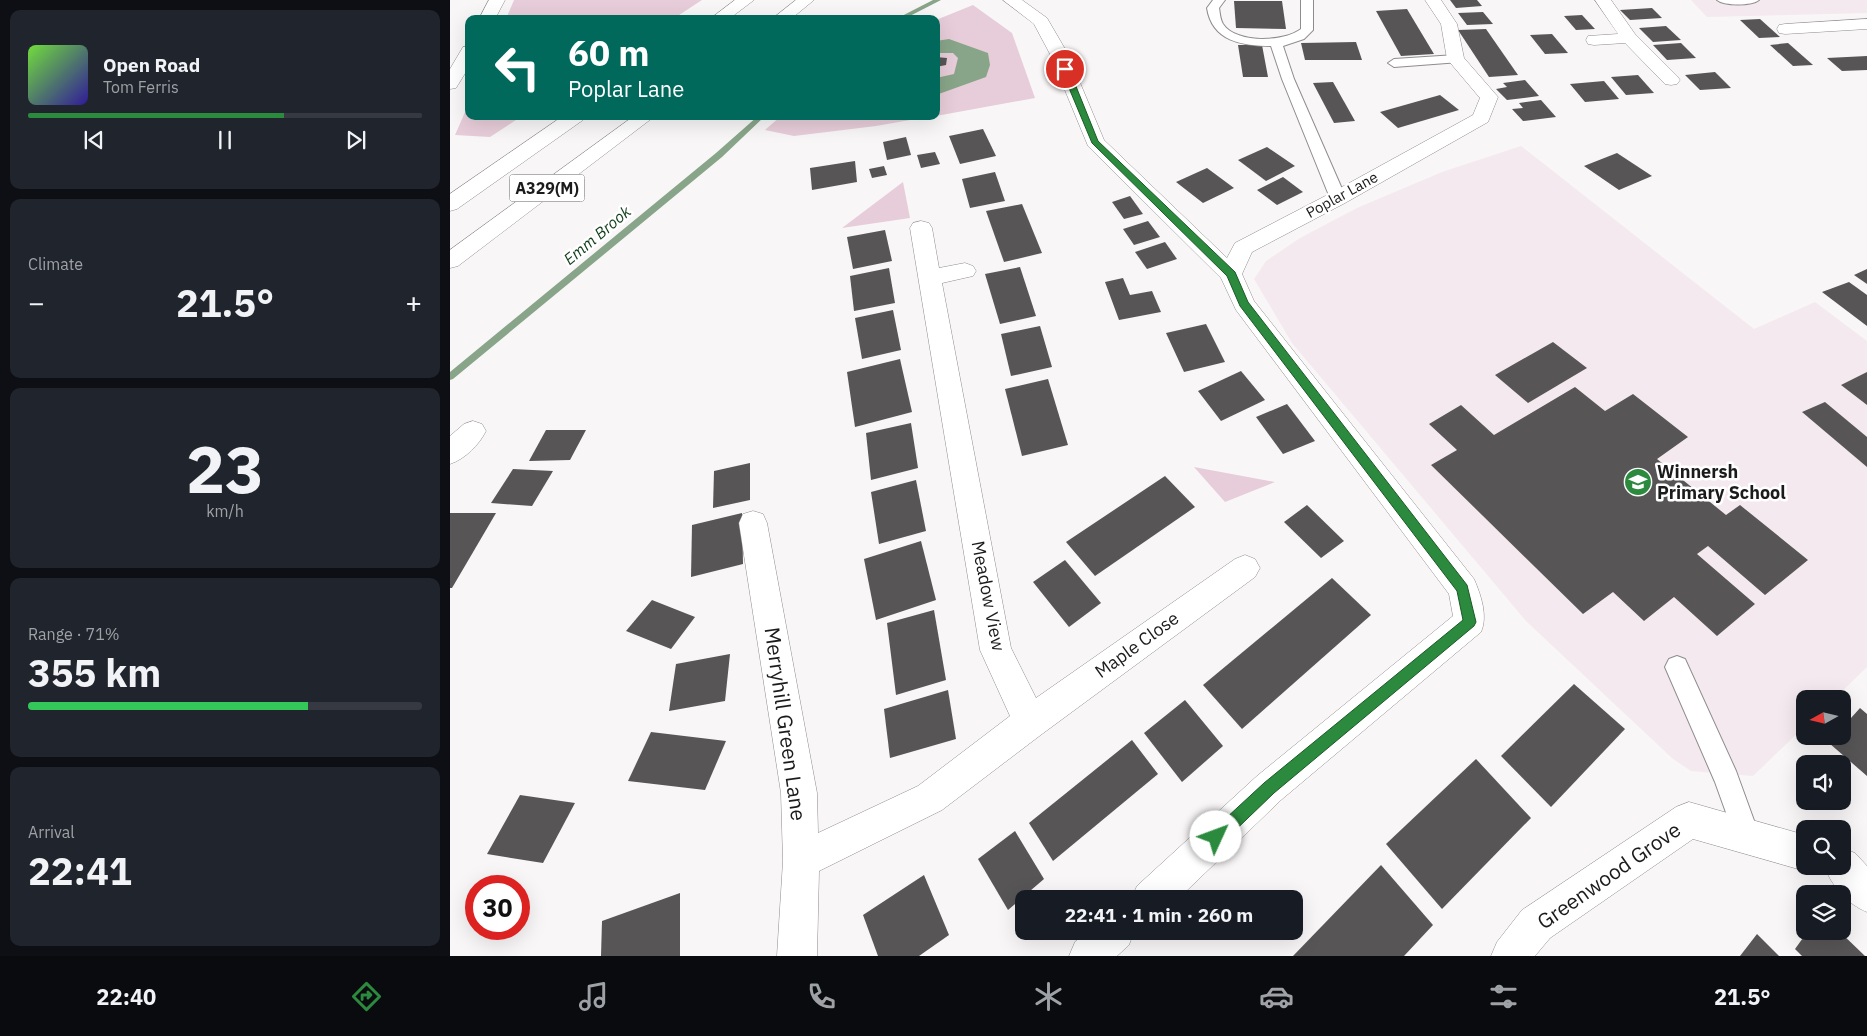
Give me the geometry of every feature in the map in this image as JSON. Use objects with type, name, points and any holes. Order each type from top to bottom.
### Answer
[{"type":"main road","points":[[489,15],[497,0]]},
{"type":"main road","points":[[724,15],[746,0]]},
{"type":"main road","points":[[785,15],[806,0]]},
{"type":"main road","points":[[1011,0],[1040,21],[1059,54],[1095,142],[1231,274],[1244,304],[1463,589],[1470,622],[1269,788],[1160,890]]},
{"type":"main road","points":[[1433,0],[1449,24],[1456,60]]},
{"type":"main road","points":[[1603,0],[1628,38],[1671,80]]},
{"type":"main road","points":[[1785,29],[1867,24]]},
{"type":"main road","points":[[1594,40],[1628,38]]},
{"type":"main road","points":[[450,84],[465,58]]},
{"type":"main road","name":"Poplar Lane","points":[[1231,274],[1243,248],[1338,198],[1481,118],[1489,97],[1456,60]]},
{"type":"main road","name":"A329(M)","points":[[450,204],[570,120]]},
{"type":"main road","name":"A329(M)","points":[[450,262],[641,120]]},
{"type":"main road","name":"Meadow View","points":[[921,228],[996,650],[1030,722]]},
{"type":"main road","points":[[930,277],[965,271]]},
{"type":"main road","points":[[450,453],[473,431]]},
{"type":"main road","name":"Merryhill Green Lane","points":[[753,523],[799,793],[801,862],[797,956]]},
{"type":"main road","name":"Maple Close","points":[[1030,722],[1245,568]]},
{"type":"main road","points":[[801,862],[930,798],[1030,722]]},
{"type":"main road","name":"Greenwood Grove","points":[[1511,956],[1536,924],[1689,820],[1796,851]]},
{"type":"main road","points":[[1850,875],[1867,893]]},
{"type":"main road","points":[[1089,956],[1106,940]]},
{"type":"lane","points":[[1219,0],[1213,8],[1219,27],[1233,36],[1247,40],[1278,43],[1300,36],[1306,30],[1307,0]]},
{"type":"lane","points":[[1723,0],[1753,0]]},
{"type":"lane","points":[[1278,43],[1276,46],[1288,79],[1338,198]]},
{"type":"lane","points":[[1394,63],[1456,60]]},
{"type":"lane","points":[[1677,667],[1727,780],[1747,837]]},
{"type":"shaded area","points":[[514,0],[702,0],[679,15],[508,15]]},
{"type":"shaded area","points":[[1691,0],[1867,0],[1867,13],[1707,17]]},
{"type":"shaded area","points":[[973,5],[1012,33],[1035,98],[940,115],[940,18]]},
{"type":"shaded area","points":[[949,39],[988,53],[990,65],[986,77],[940,94],[940,77],[954,74],[958,58],[953,53],[940,53],[940,40]]},
{"type":"shaded area","points":[[465,112],[465,120],[516,120],[490,137],[455,135]]},
{"type":"shaded area","points":[[776,120],[910,120],[794,136],[765,130]]},
{"type":"shaded area","name":"Winnersh Primary School","points":[[1521,146],[1754,329],[1815,302],[1867,341],[1867,667],[1843,690],[1796,690],[1796,735],[1753,776],[1691,771],[1673,759],[1526,621],[1292,343],[1254,279],[1266,261],[1300,238],[1357,208],[1442,172]]},
{"type":"shaded area","points":[[903,182],[910,218],[842,228]]},
{"type":"shaded area","points":[[1194,467],[1275,482],[1225,502]]},
{"type":"building","points":[[1450,0],[1477,0],[1482,6],[1456,8]]},
{"type":"building","points":[[1234,1],[1282,1],[1286,29],[1236,28]]},
{"type":"building","points":[[1652,8],[1662,18],[1630,20],[1620,10]]},
{"type":"building","points":[[1407,9],[1434,54],[1401,56],[1376,11]]},
{"type":"building","points":[[1483,12],[1493,24],[1467,25],[1458,13]]},
{"type":"building","points":[[1582,15],[1595,29],[1576,30],[1564,16]]},
{"type":"building","points":[[1760,19],[1780,37],[1759,38],[1740,20]]},
{"type":"building","points":[[1666,26],[1681,40],[1653,42],[1639,28]]},
{"type":"building","points":[[1486,29],[1518,75],[1489,77],[1458,30]]},
{"type":"building","points":[[1552,34],[1568,53],[1545,54],[1530,35]]},
{"type":"building","points":[[1356,42],[1362,60],[1305,60],[1301,43]]},
{"type":"building","points":[[1681,43],[1696,58],[1667,60],[1653,45]]},
{"type":"building","points":[[1788,43],[1813,65],[1793,66],[1770,45]]},
{"type":"building","points":[[1238,45],[1262,45],[1268,77],[1243,77]]},
{"type":"building","points":[[1867,56],[1867,70],[1842,71],[1827,58]]},
{"type":"building","points":[[940,57],[947,58],[946,65],[940,66]]},
{"type":"building","points":[[1715,72],[1731,88],[1700,90],[1685,75]]},
{"type":"building","points":[[1638,75],[1654,93],[1626,95],[1611,77]]},
{"type":"building","points":[[1525,80],[1539,96],[1507,100],[1496,89],[1507,87],[1503,83]]},
{"type":"building","points":[[1604,81],[1619,99],[1585,102],[1570,84]]},
{"type":"building","points":[[1333,82],[1355,121],[1334,123],[1313,83]]},
{"type":"building","points":[[1440,95],[1459,110],[1398,128],[1380,112]]},
{"type":"building","points":[[1541,100],[1556,117],[1523,121],[1512,109],[1523,108],[1519,103]]},
{"type":"building","points":[[983,129],[996,156],[960,164],[949,136]]},
{"type":"building","points":[[906,137],[911,155],[887,160],[883,142]]},
{"type":"building","points":[[1267,147],[1295,166],[1266,181],[1238,160]]},
{"type":"building","points":[[935,152],[940,164],[921,168],[917,155]]},
{"type":"building","points":[[1617,153],[1652,176],[1619,190],[1584,166]]},
{"type":"building","points":[[855,161],[857,182],[812,190],[810,168]]},
{"type":"building","points":[[884,166],[887,175],[872,178],[869,169]]},
{"type":"building","points":[[1207,168],[1234,188],[1203,203],[1176,182]]},
{"type":"building","points":[[995,172],[1005,201],[970,208],[962,179]]},
{"type":"building","points":[[1283,177],[1303,192],[1277,205],[1257,190]]},
{"type":"building","points":[[1130,196],[1143,214],[1124,219],[1112,202]]},
{"type":"building","points":[[1022,204],[1042,253],[1004,262],[986,211]]},
{"type":"building","points":[[1148,221],[1160,237],[1134,245],[1123,229]]},
{"type":"building","points":[[885,230],[892,261],[853,269],[847,237]]},
{"type":"building","points":[[1165,242],[1177,259],[1147,269],[1135,252]]},
{"type":"building","points":[[1020,267],[1036,316],[1000,324],[985,274]]},
{"type":"building","points":[[889,268],[895,303],[854,311],[850,276]]},
{"type":"building","points":[[1867,269],[1867,284],[1854,275]]},
{"type":"building","points":[[1123,278],[1130,295],[1152,291],[1161,312],[1119,320],[1105,282]]},
{"type":"building","points":[[1849,282],[1867,295],[1867,326],[1822,292]]},
{"type":"building","points":[[893,310],[901,350],[862,359],[855,318]]},
{"type":"building","points":[[1206,324],[1225,362],[1184,372],[1166,333]]},
{"type":"building","points":[[1040,326],[1052,367],[1011,376],[1001,334]]},
{"type":"building","points":[[1553,342],[1587,368],[1528,403],[1495,375]]},
{"type":"building","points":[[900,359],[912,412],[855,427],[847,372]]},
{"type":"building","points":[[1241,371],[1265,400],[1221,421],[1198,391]]},
{"type":"building","points":[[1867,372],[1867,405],[1841,385]]},
{"type":"building","points":[[1048,379],[1068,445],[1022,456],[1005,389]]},
{"type":"building","points":[[1575,387],[1605,411],[1633,394],[1688,437],[1657,459],[1726,515],[1740,505],[1808,560],[1765,595],[1708,546],[1697,554],[1755,604],[1717,636],[1674,597],[1644,621],[1613,592],[1583,614],[1431,465],[1457,450],[1429,424],[1461,405],[1494,435]]},
{"type":"building","points":[[1825,402],[1867,437],[1867,467],[1802,412]]},
{"type":"building","points":[[1287,404],[1315,441],[1283,454],[1256,417]]},
{"type":"building","points":[[911,423],[918,468],[871,480],[866,433]]},
{"type":"building","points":[[546,430],[586,430],[570,460],[529,461]]},
{"type":"building","points":[[750,463],[750,500],[713,508],[714,471]]},
{"type":"building","points":[[513,469],[553,471],[532,506],[491,503]]},
{"type":"building","points":[[1165,476],[1195,507],[1095,576],[1066,542]]},
{"type":"building","points":[[916,480],[926,531],[879,544],[871,492]]},
{"type":"building","points":[[1307,505],[1344,541],[1321,558],[1284,522]]},
{"type":"building","points":[[450,513],[496,513],[452,588],[450,588]]},
{"type":"building","points":[[742,513],[743,564],[691,577],[692,525]]},
{"type":"building","points":[[921,541],[936,600],[876,620],[864,559]]},
{"type":"building","points":[[1065,560],[1101,603],[1069,627],[1033,582]]},
{"type":"building","points":[[1332,578],[1371,615],[1242,729],[1203,685]]},
{"type":"building","points":[[652,600],[695,617],[671,649],[626,631]]},
{"type":"building","points":[[934,610],[946,680],[896,695],[887,623]]},
{"type":"building","points":[[730,654],[725,701],[669,711],[676,664]]},
{"type":"building","points":[[1574,684],[1625,729],[1551,807],[1501,756]]},
{"type":"building","points":[[948,690],[956,739],[890,758],[884,709]]},
{"type":"building","points":[[1185,700],[1223,746],[1182,782],[1144,733]]},
{"type":"building","points":[[1860,708],[1867,714],[1867,776],[1851,762],[1851,755],[1843,755],[1831,745],[1851,745],[1851,718]]},
{"type":"building","points":[[651,732],[726,741],[705,790],[628,781]]},
{"type":"building","points":[[1132,740],[1158,774],[1053,861],[1029,823]]},
{"type":"building","points":[[1476,759],[1531,818],[1442,909],[1386,844]]},
{"type":"building","points":[[520,795],[575,803],[543,863],[487,854]]},
{"type":"building","points":[[1015,831],[1044,879],[1031,890],[1015,890],[1015,904],[1008,910],[978,859]]},
{"type":"building","points":[[1381,865],[1433,925],[1404,956],[1293,956]]},
{"type":"building","points":[[924,875],[949,935],[919,956],[878,956],[863,915]]},
{"type":"building","points":[[680,893],[680,956],[601,956],[602,921]]},
{"type":"building","points":[[1757,934],[1779,956],[1740,956]]},
{"type":"building","points":[[1802,940],[1848,940],[1865,956],[1802,956],[1795,949]]},
{"type":"waterway","name":"Emm Brook","points":[[907,15],[938,0]]},
{"type":"waterway","name":"Emm Brook","points":[[450,377],[719,155],[758,120]]},
{"type":"place","name":"Winnersh Primary School","points":[[1638,482]]},
{"type":"route","points":[[1065,69],[1095,142],[1231,274],[1244,304],[1463,589],[1470,622],[1269,788],[1216,837]]}]
